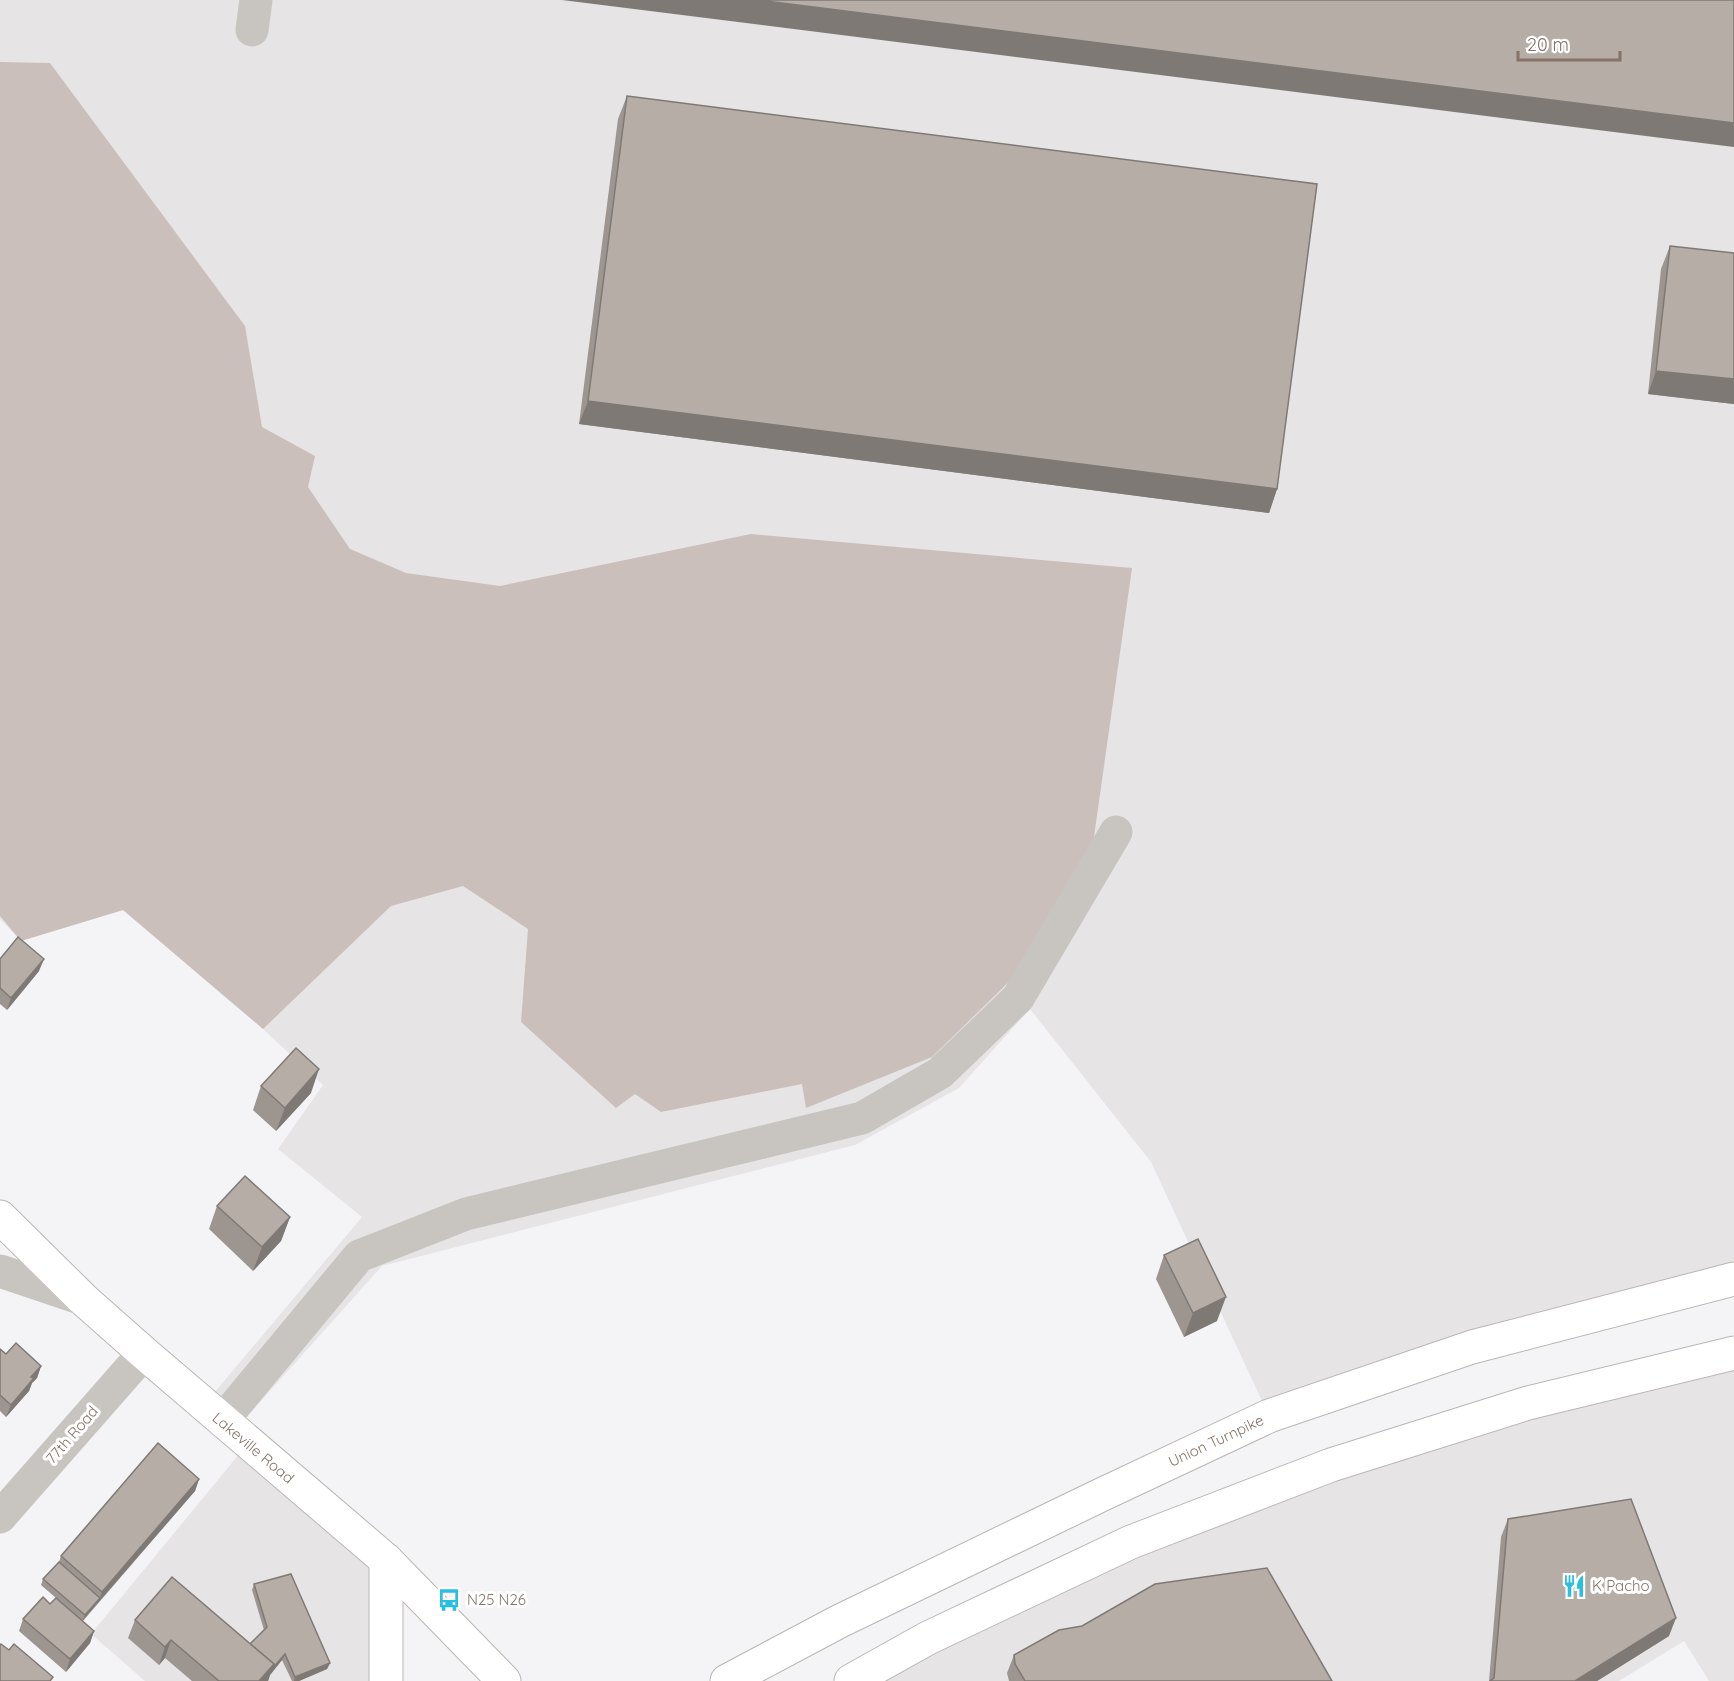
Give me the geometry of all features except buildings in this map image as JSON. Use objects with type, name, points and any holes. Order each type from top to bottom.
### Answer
[{"type":"main road","name":"Lakeville Road","points":[[0,1217],[83,1299],[386,1560],[504,1681]]},
{"type":"main road","name":"Union Turnpike","points":[[727,1681],[872,1606],[1269,1416],[1472,1347],[1734,1279]]},
{"type":"main road","points":[[851,1681],[928,1638],[1131,1542],[1331,1465],[1528,1403],[1734,1353]]},
{"type":"main road","points":[[386,1560],[387,1681]]},
{"type":"street","points":[[222,1421],[359,1256],[466,1214],[862,1118],[940,1072],[1018,998],[1116,832]]},
{"type":"street","points":[[0,1271],[83,1299]]},
{"type":"street","name":"77th Road","points":[[0,1517],[144,1353]]},
{"type":"shaded area","points":[[0,0],[1734,0],[1734,1279],[1269,1416],[1151,1162],[1030,1009],[959,1088],[855,1145],[382,1266],[234,1431],[203,1406],[362,1217],[278,1149],[323,1085],[263,1029],[123,910],[21,941],[0,919]]},
{"type":"shaded area","points":[[0,62],[50,63],[245,326],[262,427],[315,456],[308,487],[350,549],[406,573],[500,586],[751,534],[1132,568],[1090,865],[1018,973],[932,1057],[806,1108],[802,1084],[661,1112],[635,1094],[616,1108],[521,1022],[528,929],[463,886],[391,906],[263,1029],[123,910],[21,941],[0,916]]},
{"type":"shaded area","points":[[1734,1353],[1734,1681],[1709,1681],[1684,1641],[1619,1681],[851,1681],[1131,1542]]},
{"type":"shaded area","points":[[245,1447],[386,1560],[386,1681],[145,1681],[91,1634]]},
{"type":"place","name":"K Pacho","points":[[1574,1586]]},
{"type":"place","name":"N25 N26","points":[[449,1600]]}]
